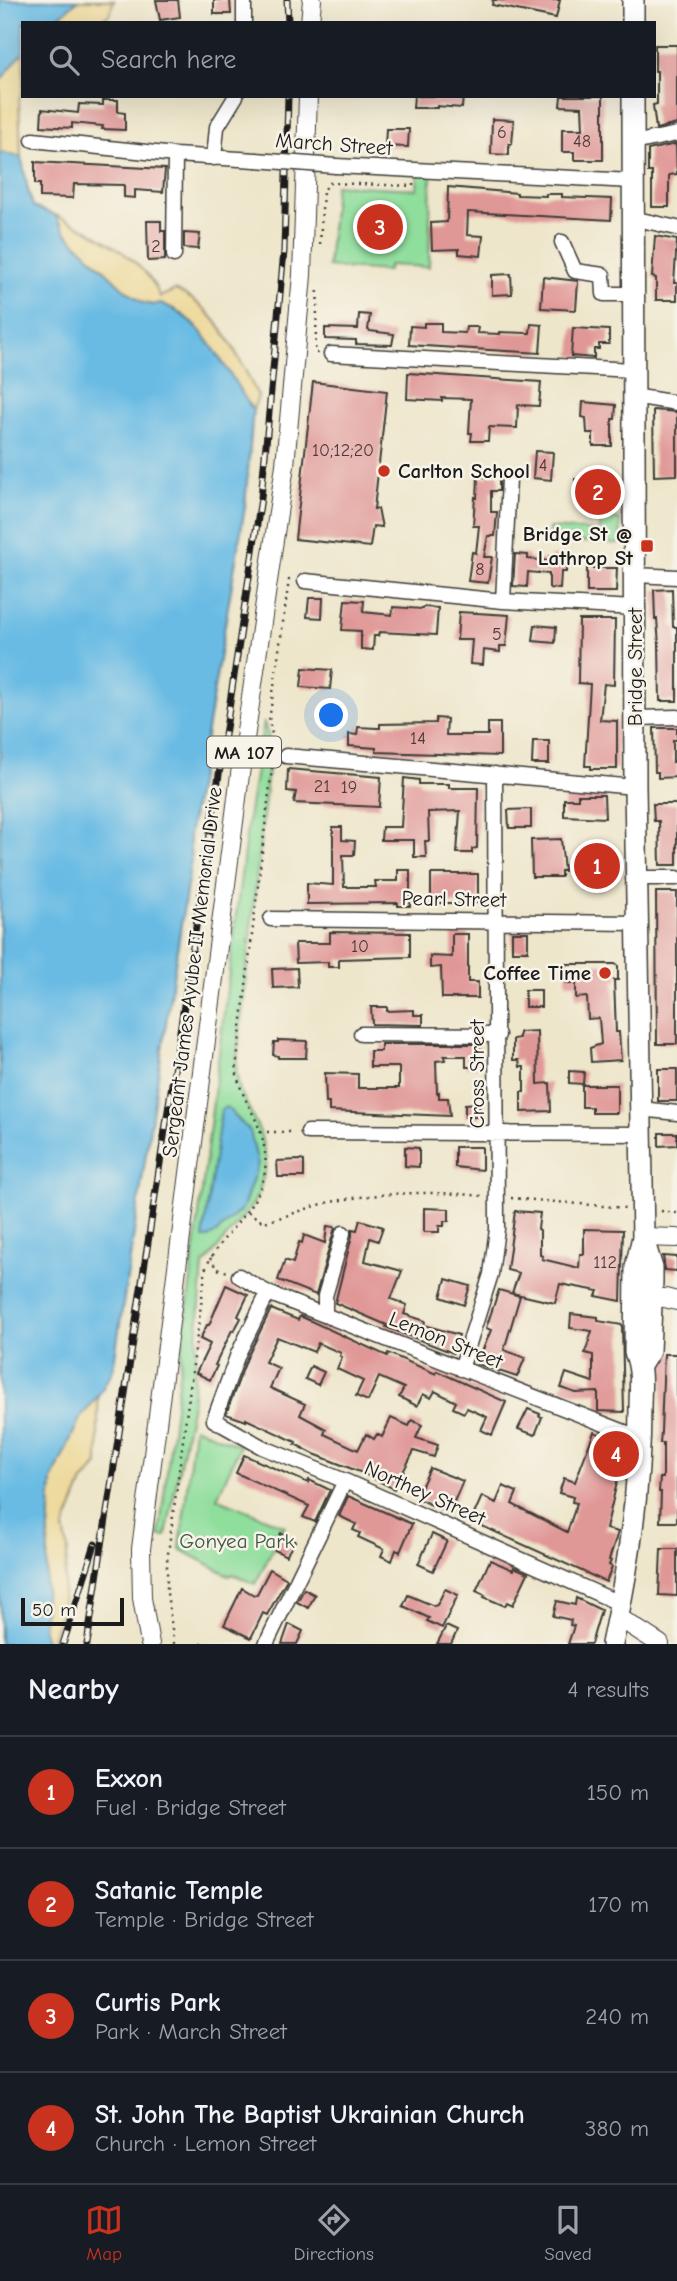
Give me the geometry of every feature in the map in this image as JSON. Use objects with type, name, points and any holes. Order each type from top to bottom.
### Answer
[{"type":"highway","points":[[633,0],[633,21]]},
{"type":"highway","name":"Bridge Street","points":[[612,1644],[639,1487],[640,1364],[635,1352],[643,1298],[636,1267],[643,1237],[635,787],[633,98]]},
{"type":"main road","points":[[310,0],[310,21]]},
{"type":"main road","name":"Sergeant James Ayube II Memorial Drive","points":[[150,1644],[142,1598],[141,1549],[242,759],[285,465],[302,275],[308,98]]},
{"type":"main road","points":[[643,1237],[677,1238]]},
{"type":"main road","points":[[643,1298],[677,1301]]},
{"type":"main road","points":[[619,1611],[660,1644]]},
{"type":"street","points":[[244,0],[244,21]]},
{"type":"street","points":[[214,158],[217,127],[235,98]]},
{"type":"street","points":[[633,143],[677,134]]},
{"type":"street","name":"March Street","points":[[33,140],[214,158],[632,181]]},
{"type":"street","points":[[174,254],[175,155]]},
{"type":"street","points":[[632,218],[677,228]]},
{"type":"street","points":[[562,242],[575,271],[603,275],[604,294],[632,294]]},
{"type":"street","points":[[331,354],[633,370]]},
{"type":"street","points":[[633,396],[677,402]]},
{"type":"street","points":[[503,601],[509,478]]},
{"type":"street","points":[[635,575],[677,577]]},
{"type":"street","points":[[305,581],[503,601],[635,608]]},
{"type":"street","points":[[635,718],[677,717]]},
{"type":"street","points":[[286,756],[635,787]]},
{"type":"street","name":"Cross Street","points":[[461,1369],[491,1274],[498,1229],[495,774]]},
{"type":"street","points":[[636,878],[677,878]]},
{"type":"street","name":"Pearl Street","points":[[271,919],[637,923]]},
{"type":"street","points":[[361,1034],[498,1035]]},
{"type":"street","points":[[641,1109],[677,1113]]},
{"type":"street","points":[[308,1132],[641,1133]]},
{"type":"street","points":[[325,1314],[325,1296],[343,1233]]},
{"type":"street","name":"Lemon Street","points":[[239,1276],[268,1293],[640,1438]]},
{"type":"street","name":"Northey Street","points":[[268,1293],[238,1353],[214,1420],[262,1447],[345,1481],[619,1611]]},
{"type":"street","points":[[266,1644],[345,1481]]},
{"type":"path","points":[[320,246],[325,186],[336,182],[413,186],[414,170]]},
{"type":"path","points":[[318,286],[315,353],[331,354]]},
{"type":"path","points":[[596,512],[597,505]]},
{"type":"path","points":[[174,1644],[167,1593],[167,1561],[203,1281],[210,1258],[248,1212],[258,1195],[265,1171],[266,1159],[260,1132],[239,1088],[236,1069],[275,749],[269,721],[277,659],[289,580],[305,581]]},
{"type":"path","points":[[260,1132],[308,1132]]},
{"type":"path","points":[[248,1212],[263,1222],[335,1201],[453,1193],[627,1208]]},
{"type":"path","points":[[210,1258],[217,1269],[239,1276]]},
{"type":"path","points":[[201,1644],[217,1644]]},
{"type":"green space","points":[[418,170],[431,171],[429,267],[388,265],[388,271],[328,267],[335,185],[417,189]]},
{"type":"green space","points":[[601,518],[620,520],[621,544],[548,540],[549,528],[599,531]]},
{"type":"green space","points":[[264,722],[270,751],[236,1069],[239,1088],[260,1132],[266,1159],[265,1171],[258,1195],[251,1207],[203,1266],[192,1403],[166,1536],[159,1536],[249,812]]},
{"type":"green space","name":"Gonyea Park","points":[[194,1427],[240,1446],[217,1498],[285,1526],[255,1584],[232,1574],[230,1576],[180,1549]]},
{"type":"sand","points":[[78,0],[114,0],[109,15],[98,21],[54,21]]},
{"type":"sand","points":[[21,55],[21,157],[0,152],[0,81]]},
{"type":"sand","points":[[55,215],[100,237],[130,258],[153,283],[160,297],[175,290],[204,308],[225,334],[258,396],[253,410],[211,344],[195,325],[174,309],[161,303],[143,303],[123,288],[66,233]]},
{"type":"sand","points":[[98,1396],[98,1465],[83,1482],[64,1529],[68,1549],[61,1612],[47,1644],[43,1630],[52,1480],[80,1418]]},
{"type":"water","points":[[0,0],[78,0],[54,21],[21,21],[21,55],[0,81]]},
{"type":"water","points":[[0,152],[21,157],[34,207],[55,215],[66,233],[123,288],[143,303],[161,303],[191,322],[214,349],[253,410],[245,507],[189,836],[191,860],[113,1370],[98,1396],[80,1418],[52,1480],[43,1630],[47,1644],[0,1644]]},
{"type":"water","points":[[226,1107],[250,1131],[258,1164],[243,1208],[218,1232],[203,1238],[221,1110]]},
{"type":"building","points":[[156,0],[178,0],[180,17],[160,20]]},
{"type":"building","points":[[214,0],[230,0],[231,14],[214,14]]},
{"type":"building","points":[[493,0],[560,0],[556,18],[492,5]]},
{"type":"building","points":[[656,45],[677,45],[677,124],[656,129],[653,105],[657,104]]},
{"type":"building","points":[[414,98],[463,98],[462,108],[413,108]]},
{"type":"building","points":[[561,98],[603,98],[603,160],[574,160],[574,152],[562,152],[562,129],[583,129],[582,107],[560,106]]},
{"type":"building","points":[[103,100],[118,100],[118,112],[125,113],[125,130],[72,123],[72,128],[41,126],[42,109],[78,113],[79,104],[103,105]]},
{"type":"building","points":[[492,119],[514,120],[509,155],[491,154]]},
{"type":"building","points":[[386,129],[409,129],[408,147],[385,146]]},
{"type":"building","points":[[676,144],[677,174],[669,175],[669,207],[652,207],[652,172],[648,172],[648,150]]},
{"type":"building","points":[[35,162],[165,169],[163,192],[135,190],[135,198],[124,197],[124,185],[74,184],[73,198],[40,197],[40,184],[35,184]]},
{"type":"building","points":[[448,187],[517,195],[562,194],[562,197],[612,199],[611,220],[468,212],[467,235],[483,236],[481,256],[459,254],[459,249],[432,250],[431,223],[447,222]]},
{"type":"building","points":[[147,221],[161,221],[161,231],[165,231],[165,260],[148,261]]},
{"type":"building","points":[[184,233],[200,234],[198,249],[184,248]]},
{"type":"building","points":[[655,236],[677,240],[674,283],[677,283],[677,300],[656,300],[656,278],[652,277]]},
{"type":"building","points":[[511,274],[512,294],[492,295],[492,275]]},
{"type":"building","points":[[543,277],[578,281],[576,310],[541,308]]},
{"type":"building","points":[[359,314],[370,315],[368,330],[394,334],[392,345],[356,344],[356,340],[325,339],[325,328],[358,329]]},
{"type":"building","points":[[424,323],[441,323],[441,332],[465,333],[466,327],[478,327],[477,333],[500,334],[530,333],[531,324],[542,325],[540,353],[409,345],[410,326],[424,327]]},
{"type":"building","points":[[573,328],[609,330],[609,344],[599,344],[599,349],[594,349],[594,358],[571,356]]},
{"type":"building","points":[[408,373],[541,382],[539,406],[518,405],[517,428],[489,427],[488,441],[471,441],[471,399],[407,399]]},
{"type":"building","points":[[313,382],[387,391],[374,509],[378,509],[382,527],[373,526],[370,547],[295,539]]},
{"type":"building","points":[[583,402],[616,405],[615,419],[612,419],[612,446],[593,446],[593,433],[587,433],[586,418],[582,417]]},
{"type":"building","points":[[653,410],[677,412],[677,475],[654,476]]},
{"type":"building","points":[[535,451],[553,452],[551,480],[533,478]]},
{"type":"building","points":[[488,474],[499,474],[499,491],[491,491],[491,512],[497,512],[495,536],[488,536],[484,557],[492,557],[488,583],[468,581],[472,552],[476,553],[479,526],[473,526],[478,477],[488,477]]},
{"type":"building","points":[[575,479],[616,483],[615,501],[612,504],[586,505],[587,495],[575,490]]},
{"type":"building","points":[[515,554],[528,555],[528,559],[550,561],[550,556],[566,557],[566,572],[561,572],[560,589],[549,588],[549,574],[528,572],[527,587],[513,586]]},
{"type":"building","points":[[587,568],[617,568],[616,592],[587,592]]},
{"type":"building","points":[[672,589],[673,627],[677,627],[677,701],[660,701],[654,590]]},
{"type":"building","points":[[309,598],[323,598],[322,618],[307,617]]},
{"type":"building","points":[[345,600],[364,601],[363,612],[392,615],[393,607],[438,608],[436,635],[379,632],[378,636],[374,636],[373,650],[361,649],[361,631],[342,630]]},
{"type":"building","points":[[459,612],[509,615],[506,646],[500,646],[500,652],[484,650],[483,665],[470,664],[472,640],[457,640]]},
{"type":"building","points":[[579,620],[615,620],[614,685],[604,684],[600,720],[617,721],[617,769],[591,769],[591,766],[585,766],[590,684],[578,683]]},
{"type":"building","points":[[535,625],[556,627],[555,643],[533,641]]},
{"type":"building","points":[[303,668],[332,670],[330,689],[301,687]]},
{"type":"building","points":[[436,718],[447,719],[446,735],[488,735],[488,723],[500,723],[500,756],[376,752],[376,748],[349,746],[349,734],[357,735],[358,727],[380,728],[380,724],[436,723]]},
{"type":"building","points":[[654,728],[677,728],[677,740],[673,740],[673,762],[677,761],[677,777],[658,778],[658,772],[655,772]]},
{"type":"building","points":[[533,741],[549,741],[549,764],[532,764]]},
{"type":"building","points":[[288,769],[381,777],[379,807],[294,803],[296,792],[287,791]]},
{"type":"building","points":[[404,778],[419,780],[419,784],[478,788],[477,848],[472,849],[472,853],[457,853],[460,811],[428,812],[429,841],[425,841],[426,857],[414,857],[414,840],[381,840],[382,827],[401,827]]},
{"type":"building","points":[[578,795],[604,795],[605,818],[564,816],[564,799],[578,799]]},
{"type":"building","points":[[653,804],[677,804],[677,865],[660,865],[659,821],[654,821]]},
{"type":"building","points":[[531,809],[531,828],[509,828],[508,810]]},
{"type":"building","points":[[333,827],[342,827],[342,840],[355,841],[354,855],[343,855],[344,887],[376,887],[375,881],[398,881],[398,870],[410,870],[410,906],[398,906],[398,903],[307,904],[307,883],[333,885]]},
{"type":"building","points":[[561,839],[564,871],[561,871],[561,877],[532,877],[531,840]]},
{"type":"building","points":[[587,846],[602,846],[602,890],[588,890]]},
{"type":"building","points":[[431,874],[478,874],[478,903],[431,903]]},
{"type":"building","points":[[656,892],[677,892],[677,1044],[657,1044]]},
{"type":"building","points":[[330,932],[410,933],[410,957],[339,959],[339,967],[328,967],[328,962],[296,963],[295,943],[330,943]]},
{"type":"building","points":[[512,932],[528,932],[528,951],[512,951]]},
{"type":"building","points":[[452,934],[468,934],[468,982],[478,982],[478,998],[442,998],[441,967],[430,968],[430,956],[452,957]]},
{"type":"building","points":[[566,964],[618,966],[618,980],[614,980],[616,1032],[619,1032],[621,1060],[591,1062],[590,1048],[601,1044],[599,1018],[588,1019],[587,997],[576,998],[576,983],[566,983]]},
{"type":"building","points":[[297,968],[298,987],[273,988],[272,969]]},
{"type":"building","points":[[525,990],[541,990],[541,1007],[525,1007]]},
{"type":"building","points":[[371,1007],[387,1007],[387,1011],[414,1010],[414,1015],[423,1015],[423,1025],[372,1024]]},
{"type":"building","points":[[537,1031],[538,1084],[550,1083],[551,1111],[521,1112],[524,1067],[520,1067],[519,1060],[513,1060],[513,1039],[519,1038],[519,1032]]},
{"type":"building","points":[[307,1041],[306,1058],[278,1058],[273,1055],[274,1042]]},
{"type":"building","points":[[381,1044],[479,1044],[478,1067],[466,1067],[466,1056],[444,1056],[445,1060],[436,1061],[437,1093],[439,1092],[439,1098],[448,1098],[450,1116],[329,1111],[329,1103],[326,1103],[325,1073],[358,1074],[358,1088],[399,1088],[399,1067],[370,1067],[370,1051],[381,1051]]},
{"type":"building","points":[[658,1069],[677,1069],[677,1101],[658,1101]]},
{"type":"building","points":[[569,1071],[584,1072],[583,1084],[569,1083]]},
{"type":"building","points":[[582,1085],[617,1085],[617,1113],[592,1113],[592,1107],[582,1107]]},
{"type":"building","points":[[479,1103],[480,1117],[465,1117],[465,1104]]},
{"type":"building","points":[[659,1133],[677,1133],[677,1145],[659,1146]]},
{"type":"building","points":[[405,1147],[419,1148],[419,1167],[405,1166]]},
{"type":"building","points":[[455,1147],[482,1147],[482,1170],[455,1167]]},
{"type":"building","points":[[277,1161],[304,1161],[304,1177],[278,1177]]},
{"type":"building","points":[[424,1208],[449,1209],[449,1221],[444,1221],[444,1226],[439,1226],[439,1232],[424,1232]]},
{"type":"building","points":[[515,1211],[540,1213],[538,1229],[542,1259],[579,1268],[580,1254],[584,1254],[584,1229],[623,1230],[621,1301],[596,1296],[598,1291],[560,1284],[555,1303],[512,1293],[519,1273],[507,1270]]},
{"type":"building","points":[[360,1220],[383,1227],[378,1241],[370,1238],[365,1261],[402,1271],[391,1299],[407,1305],[404,1314],[425,1321],[424,1325],[459,1335],[453,1353],[386,1327],[387,1325],[335,1303],[352,1229],[357,1230]]},
{"type":"building","points":[[327,1226],[335,1227],[316,1295],[278,1280],[285,1260],[293,1263],[304,1235],[325,1243]]},
{"type":"building","points":[[663,1256],[677,1257],[677,1271],[665,1270]]},
{"type":"building","points":[[446,1279],[470,1286],[464,1305],[441,1297]]},
{"type":"building","points":[[226,1285],[248,1295],[238,1316],[241,1318],[234,1331],[232,1330],[210,1380],[196,1373],[210,1344],[200,1339]]},
{"type":"building","points":[[499,1290],[520,1296],[504,1350],[525,1358],[517,1377],[477,1364],[491,1330],[486,1328]]},
{"type":"building","points":[[271,1309],[298,1320],[300,1316],[387,1356],[388,1353],[436,1374],[437,1371],[506,1402],[492,1435],[481,1430],[487,1417],[467,1408],[464,1413],[453,1408],[456,1402],[435,1391],[431,1398],[423,1394],[417,1406],[399,1397],[404,1388],[379,1377],[368,1401],[356,1396],[363,1381],[337,1369],[341,1353],[318,1343],[314,1352],[277,1337],[265,1362],[279,1368],[270,1388],[305,1404],[300,1415],[326,1429],[324,1434],[358,1450],[366,1434],[374,1439],[377,1434],[382,1437],[391,1418],[409,1426],[412,1420],[422,1425],[416,1438],[438,1445],[434,1457],[414,1451],[394,1489],[365,1474],[314,1454],[295,1444],[296,1442],[246,1419],[226,1414],[247,1358]]},
{"type":"building","points":[[571,1314],[598,1317],[598,1321],[622,1325],[624,1412],[598,1411],[598,1392],[576,1393],[561,1388],[566,1373],[593,1382],[593,1355],[585,1353],[592,1331],[570,1328]]},
{"type":"building","points":[[664,1354],[677,1354],[677,1522],[660,1522]]},
{"type":"building","points":[[311,1366],[324,1372],[318,1385],[305,1379]]},
{"type":"building","points":[[528,1409],[542,1417],[535,1435],[518,1429]]},
{"type":"building","points":[[594,1432],[624,1443],[621,1451],[624,1452],[621,1480],[618,1478],[606,1529],[618,1532],[609,1560],[612,1567],[606,1582],[471,1521],[482,1496],[496,1503],[503,1486],[517,1492],[512,1504],[567,1532],[577,1503],[572,1502],[573,1497],[559,1493],[564,1478],[575,1482]]},
{"type":"building","points":[[244,1455],[330,1490],[315,1522],[303,1517],[309,1506],[236,1473]]},
{"type":"building","points":[[430,1468],[463,1481],[449,1513],[416,1498]]},
{"type":"building","points":[[348,1496],[412,1524],[400,1552],[396,1550],[392,1561],[381,1556],[384,1549],[358,1537],[360,1533],[353,1530],[356,1524],[339,1516]]},
{"type":"building","points":[[281,1533],[295,1541],[286,1556],[273,1549]]},
{"type":"building","points":[[432,1534],[447,1541],[433,1571],[418,1564]]},
{"type":"building","points":[[661,1549],[677,1549],[677,1596],[659,1595]]},
{"type":"building","points":[[490,1560],[528,1573],[513,1605],[507,1602],[505,1606],[476,1591]]},
{"type":"building","points":[[270,1569],[287,1579],[267,1615],[263,1613],[251,1638],[224,1625],[242,1588],[257,1594]]},
{"type":"building","points":[[304,1589],[315,1595],[308,1608],[297,1602]]},
{"type":"building","points":[[445,1589],[458,1595],[442,1628],[427,1621],[429,1618],[403,1606],[408,1595],[437,1605]]},
{"type":"building","points":[[576,1598],[601,1610],[591,1644],[568,1644],[574,1626],[570,1625],[571,1620],[553,1616],[557,1601],[575,1605]]},
{"type":"building","points":[[289,1624],[303,1631],[297,1644],[282,1644]]},
{"type":"building","points":[[446,1626],[457,1631],[451,1644],[437,1644]]},
{"type":"railway","points":[[287,0],[288,21]]},
{"type":"railway","points":[[87,1644],[261,498],[284,251],[288,98]]},
{"type":"railway","points":[[63,1644],[95,1544]]},
{"type":"place","name":"Curtis Park","points":[[380,227]]},
{"type":"place","name":"Carlton School","points":[[384,471]]},
{"type":"place","name":"Satanic Temple","points":[[598,492]]},
{"type":"place","name":"Bridge St @ Lathrop St","points":[[647,546]]},
{"type":"place","name":"Exxon","points":[[597,866]]},
{"type":"place","name":"Coffee Time","points":[[605,973]]},
{"type":"place","name":"St. John The Baptist Ukrainian Church","points":[[616,1454]]}]
